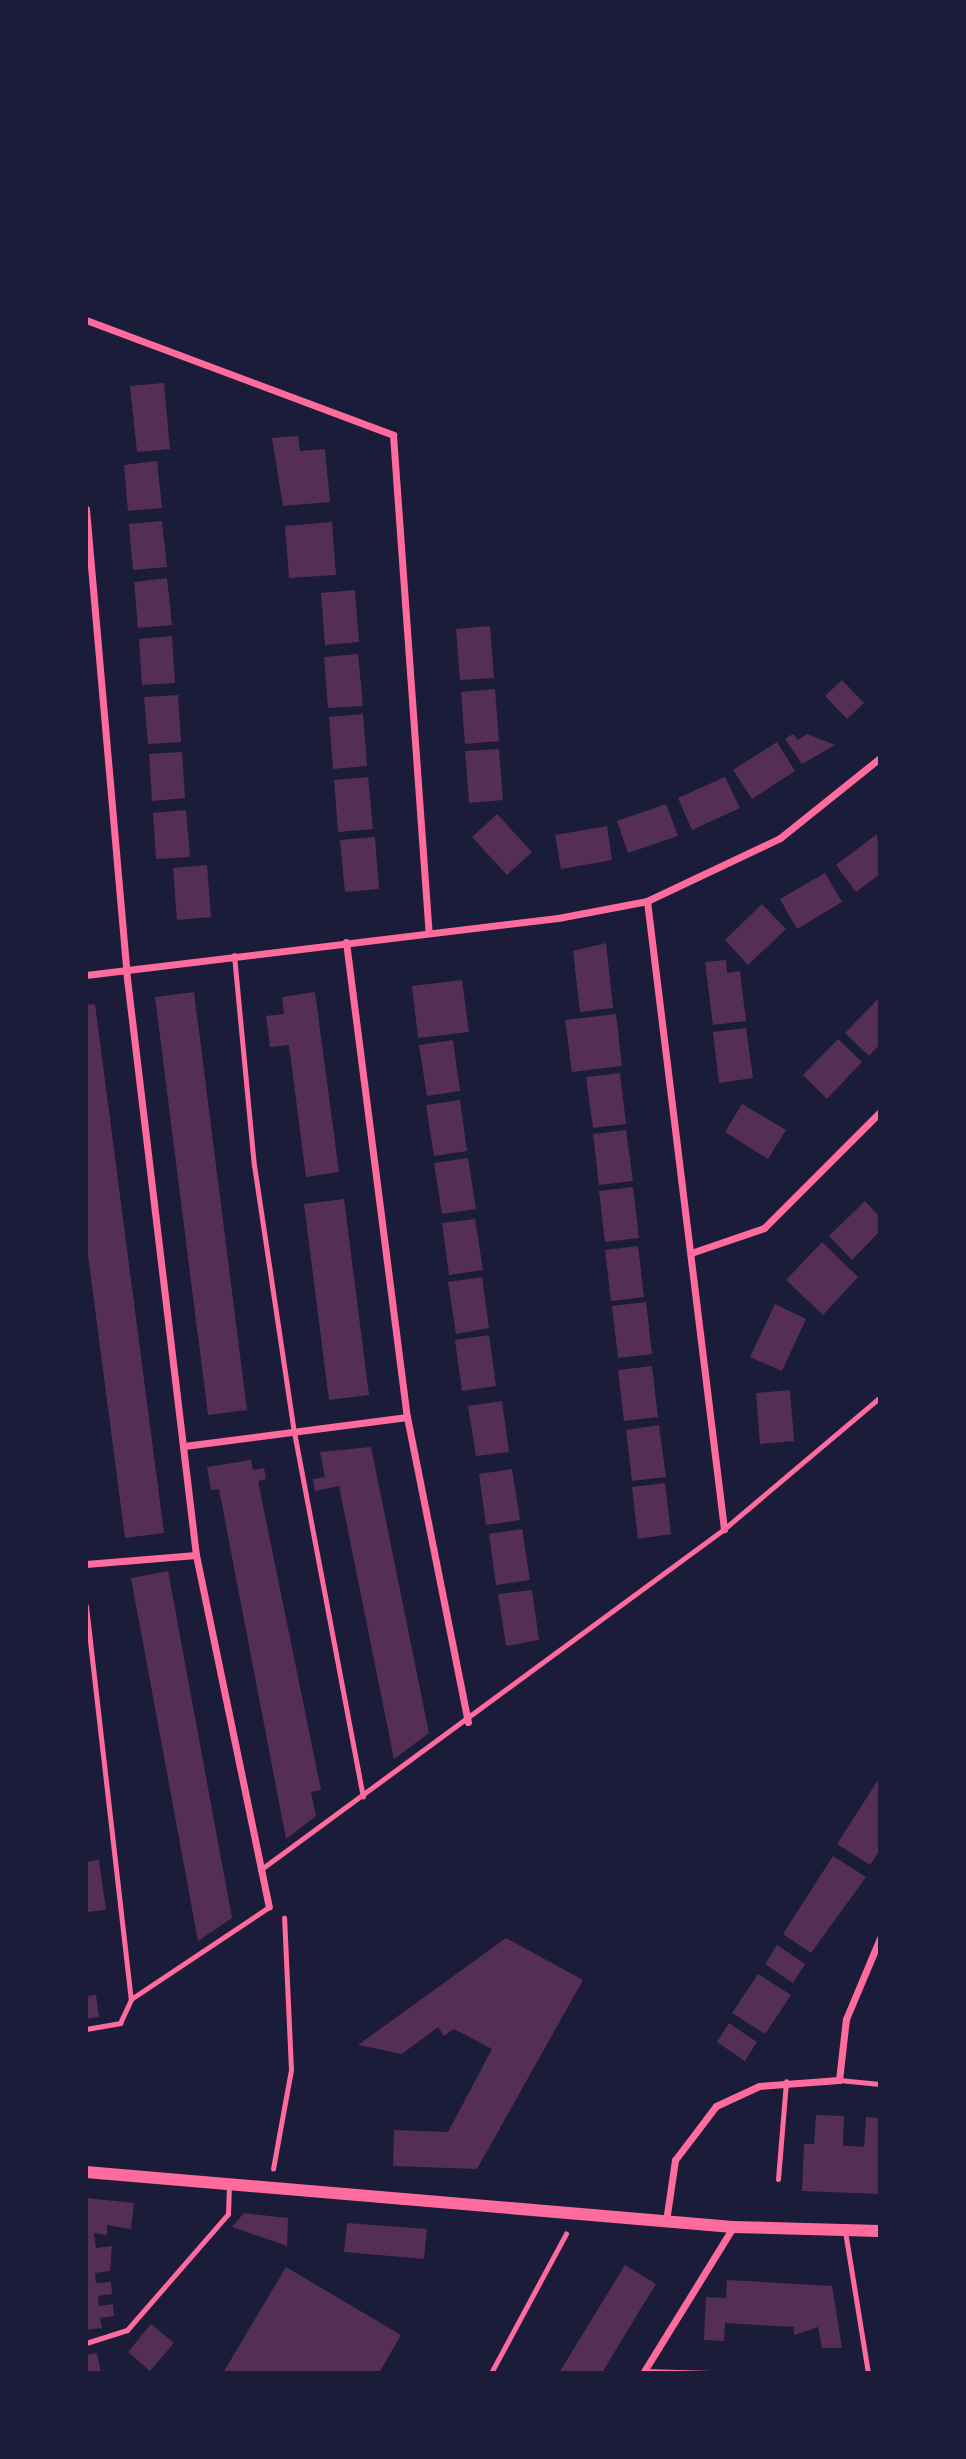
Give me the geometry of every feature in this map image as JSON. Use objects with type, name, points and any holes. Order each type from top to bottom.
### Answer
[{"type":"street","points":[[86,320],[393,435],[429,933]]},
{"type":"street","points":[[86,509],[126,970],[196,1555],[269,1907]]},
{"type":"street","points":[[86,975],[429,933],[647,901],[780,838],[880,758]]},
{"type":"street","points":[[647,901],[724,1529]]},
{"type":"street","points":[[346,942],[407,1417],[468,1722]]},
{"type":"street","points":[[691,1253],[764,1228],[880,1112]]},
{"type":"street","points":[[184,1446],[407,1417]]},
{"type":"street","points":[[86,1564],[196,1555]]},
{"type":"street","points":[[666,2221],[675,2160],[697,2123],[738,2095],[786,2081],[839,2080],[846,2019],[880,1938]]},
{"type":"street","points":[[86,2172],[229,2188],[733,2227],[880,2231]]},
{"type":"street","points":[[644,2372],[733,2227]]},
{"type":"lane","points":[[234,955],[254,1165],[294,1432],[363,1797]]},
{"type":"lane","points":[[260,1870],[468,1722],[724,1529],[880,1398]]},
{"type":"lane","points":[[86,1606],[131,1998],[120,2023],[86,2029]]},
{"type":"lane","points":[[131,1998],[269,1907]]},
{"type":"lane","points":[[839,2080],[880,2084]]},
{"type":"lane","points":[[778,2179],[786,2081]]},
{"type":"lane","points":[[86,2343],[127,2330],[228,2214],[229,2188]]},
{"type":"lane","points":[[845,2230],[868,2373]]},
{"type":"lane","points":[[644,2372],[712,2373]]},
{"type":"path","points":[[269,1907],[284,1919],[291,2070],[269,2191]]},
{"type":"path","points":[[491,2373],[576,2214]]},
{"type":"building","points":[[164,383],[170,449],[137,452],[130,386]]},
{"type":"building","points":[[298,436],[300,451],[325,449],[330,502],[283,506],[272,438]]},
{"type":"building","points":[[157,461],[162,508],[128,511],[124,465]]},
{"type":"building","points":[[162,521],[167,567],[133,570],[129,524]]},
{"type":"building","points":[[332,522],[336,575],[289,578],[285,526]]},
{"type":"building","points":[[167,578],[172,625],[138,628],[134,582]]},
{"type":"building","points":[[355,590],[359,642],[325,645],[321,593]]},
{"type":"building","points":[[490,626],[494,678],[460,680],[456,629]]},
{"type":"building","points":[[172,636],[175,683],[142,685],[139,639]]},
{"type":"building","points":[[358,654],[363,706],[328,708],[324,657]]},
{"type":"building","points":[[842,680],[864,703],[847,719],[825,696]]},
{"type":"building","points":[[495,689],[499,741],[465,744],[461,692]]},
{"type":"building","points":[[178,695],[181,742],[148,744],[144,697]]},
{"type":"building","points":[[363,714],[367,766],[333,769],[329,717]]},
{"type":"building","points":[[793,734],[798,740],[807,734],[835,745],[802,764],[785,739]]},
{"type":"building","points":[[777,742],[795,771],[752,799],[733,770]]},
{"type":"building","points":[[499,749],[503,800],[469,803],[465,751]]},
{"type":"building","points":[[182,752],[185,798],[152,801],[149,754]]},
{"type":"building","points":[[368,777],[373,829],[338,832],[334,780]]},
{"type":"building","points":[[725,777],[740,808],[692,830],[678,798]]},
{"type":"building","points":[[666,804],[678,836],[628,853],[617,821]]},
{"type":"building","points":[[186,810],[190,857],[156,859],[153,813]]},
{"type":"building","points":[[497,814],[532,852],[507,875],[472,837]]},
{"type":"building","points":[[607,826],[612,860],[561,869],[555,835]]},
{"type":"building","points":[[877,834],[880,874],[856,892],[836,865]]},
{"type":"building","points":[[375,837],[379,889],[345,892],[340,840]]},
{"type":"building","points":[[207,865],[211,917],[177,920],[173,868]]},
{"type":"building","points":[[825,873],[842,902],[797,929],[780,899]]},
{"type":"building","points":[[762,904],[786,929],[748,965],[725,940]]},
{"type":"building","points":[[606,943],[613,1008],[580,1012],[573,951]]},
{"type":"building","points":[[726,960],[727,973],[740,971],[746,1021],[713,1025],[705,962]]},
{"type":"building","points":[[462,980],[469,1032],[418,1038],[412,986]]},
{"type":"building","points":[[194,992],[247,1410],[208,1415],[155,997]]},
{"type":"building","points":[[315,992],[339,1172],[306,1177],[289,1045],[270,1047],[266,1016],[284,1014],[282,997]]},
{"type":"building","points":[[880,997],[880,1044],[869,1056],[845,1033]]},
{"type":"building","points":[[95,1004],[164,1533],[125,1538],[86,1240],[86,1005]]},
{"type":"building","points":[[616,1014],[622,1066],[572,1072],[565,1020]]},
{"type":"building","points":[[746,1028],[753,1078],[719,1083],[713,1032]]},
{"type":"building","points":[[838,1039],[862,1062],[827,1099],[803,1075]]},
{"type":"building","points":[[453,1040],[460,1091],[427,1096],[419,1045]]},
{"type":"building","points":[[620,1073],[626,1124],[593,1128],[586,1077]]},
{"type":"building","points":[[460,1100],[467,1151],[434,1156],[426,1105]]},
{"type":"building","points":[[742,1104],[786,1130],[768,1159],[725,1132]]},
{"type":"building","points":[[626,1130],[633,1181],[599,1185],[593,1134]]},
{"type":"building","points":[[468,1158],[476,1209],[442,1214],[434,1163]]},
{"type":"building","points":[[633,1187],[639,1238],[605,1242],[599,1191]]},
{"type":"building","points":[[344,1199],[369,1395],[329,1400],[304,1204]]},
{"type":"building","points":[[865,1201],[880,1217],[880,1231],[852,1260],[829,1236]]},
{"type":"building","points":[[475,1219],[483,1270],[449,1275],[442,1223]]},
{"type":"building","points":[[822,1242],[858,1277],[823,1315],[786,1280]]},
{"type":"building","points":[[638,1246],[644,1297],[611,1301],[605,1250]]},
{"type":"building","points":[[482,1277],[489,1328],[456,1334],[448,1282]]},
{"type":"building","points":[[646,1302],[652,1354],[618,1358],[612,1306]]},
{"type":"building","points":[[775,1304],[806,1319],[782,1371],[750,1357]]},
{"type":"building","points":[[489,1335],[496,1386],[462,1391],[455,1340]]},
{"type":"building","points":[[652,1366],[658,1417],[624,1421],[618,1370]]},
{"type":"building","points":[[790,1390],[794,1441],[760,1444],[756,1393]]},
{"type":"building","points":[[502,1401],[509,1452],[476,1456],[468,1406]]},
{"type":"building","points":[[659,1425],[666,1477],[632,1481],[626,1430]]},
{"type":"building","points":[[371,1447],[429,1733],[394,1759],[339,1486],[315,1491],[313,1479],[325,1477],[320,1452]]},
{"type":"building","points":[[251,1460],[253,1470],[264,1468],[266,1479],[258,1481],[321,1790],[311,1792],[316,1816],[286,1839],[219,1489],[211,1490],[207,1467]]},
{"type":"building","points":[[512,1469],[520,1520],[486,1525],[479,1474]]},
{"type":"building","points":[[665,1483],[671,1534],[638,1539],[632,1487]]},
{"type":"building","points":[[522,1529],[530,1580],[496,1585],[489,1534]]},
{"type":"building","points":[[168,1571],[232,1918],[198,1941],[131,1578]]},
{"type":"building","points":[[532,1590],[539,1640],[506,1646],[498,1594]]},
{"type":"building","points":[[880,1777],[880,1850],[870,1865],[837,1844]]},
{"type":"building","points":[[833,1856],[866,1877],[811,1953],[783,1934]]},
{"type":"building","points":[[99,1860],[106,1910],[86,1912],[86,1862]]},
{"type":"building","points":[[506,1938],[583,1980],[477,2169],[393,2166],[394,2130],[448,2132],[492,2049],[454,2029],[444,2036],[438,2027],[402,2054],[358,2045]]},
{"type":"building","points":[[777,1945],[805,1964],[793,1983],[765,1964]]},
{"type":"building","points":[[758,1974],[791,1995],[765,2034],[732,2013]]},
{"type":"building","points":[[96,1995],[99,2017],[86,2019],[86,1996]]},
{"type":"building","points":[[729,2023],[757,2042],[745,2061],[717,2042]]},
{"type":"building","points":[[816,2115],[844,2116],[843,2146],[864,2147],[866,2117],[880,2118],[880,2194],[802,2191],[804,2144],[814,2144]]},
{"type":"building","points":[[86,2198],[134,2203],[131,2229],[107,2225],[107,2235],[94,2233],[96,2248],[112,2246],[110,2271],[95,2273],[96,2283],[111,2282],[112,2294],[98,2296],[99,2306],[113,2304],[114,2316],[100,2318],[102,2328],[86,2330]]},
{"type":"building","points":[[244,2213],[288,2218],[287,2246],[232,2227]]},
{"type":"building","points":[[347,2223],[427,2229],[424,2259],[344,2252]]},
{"type":"building","points":[[625,2265],[656,2284],[602,2373],[559,2373]]},
{"type":"building","points":[[286,2267],[401,2335],[379,2373],[223,2373]]},
{"type":"building","points":[[727,2280],[832,2286],[842,2348],[822,2348],[818,2327],[794,2335],[794,2327],[725,2323],[724,2341],[704,2340],[706,2297],[726,2298]]},
{"type":"building","points":[[151,2324],[174,2343],[150,2371],[128,2352]]},
{"type":"building","points":[[97,2353],[101,2373],[86,2373],[86,2355]]}]
